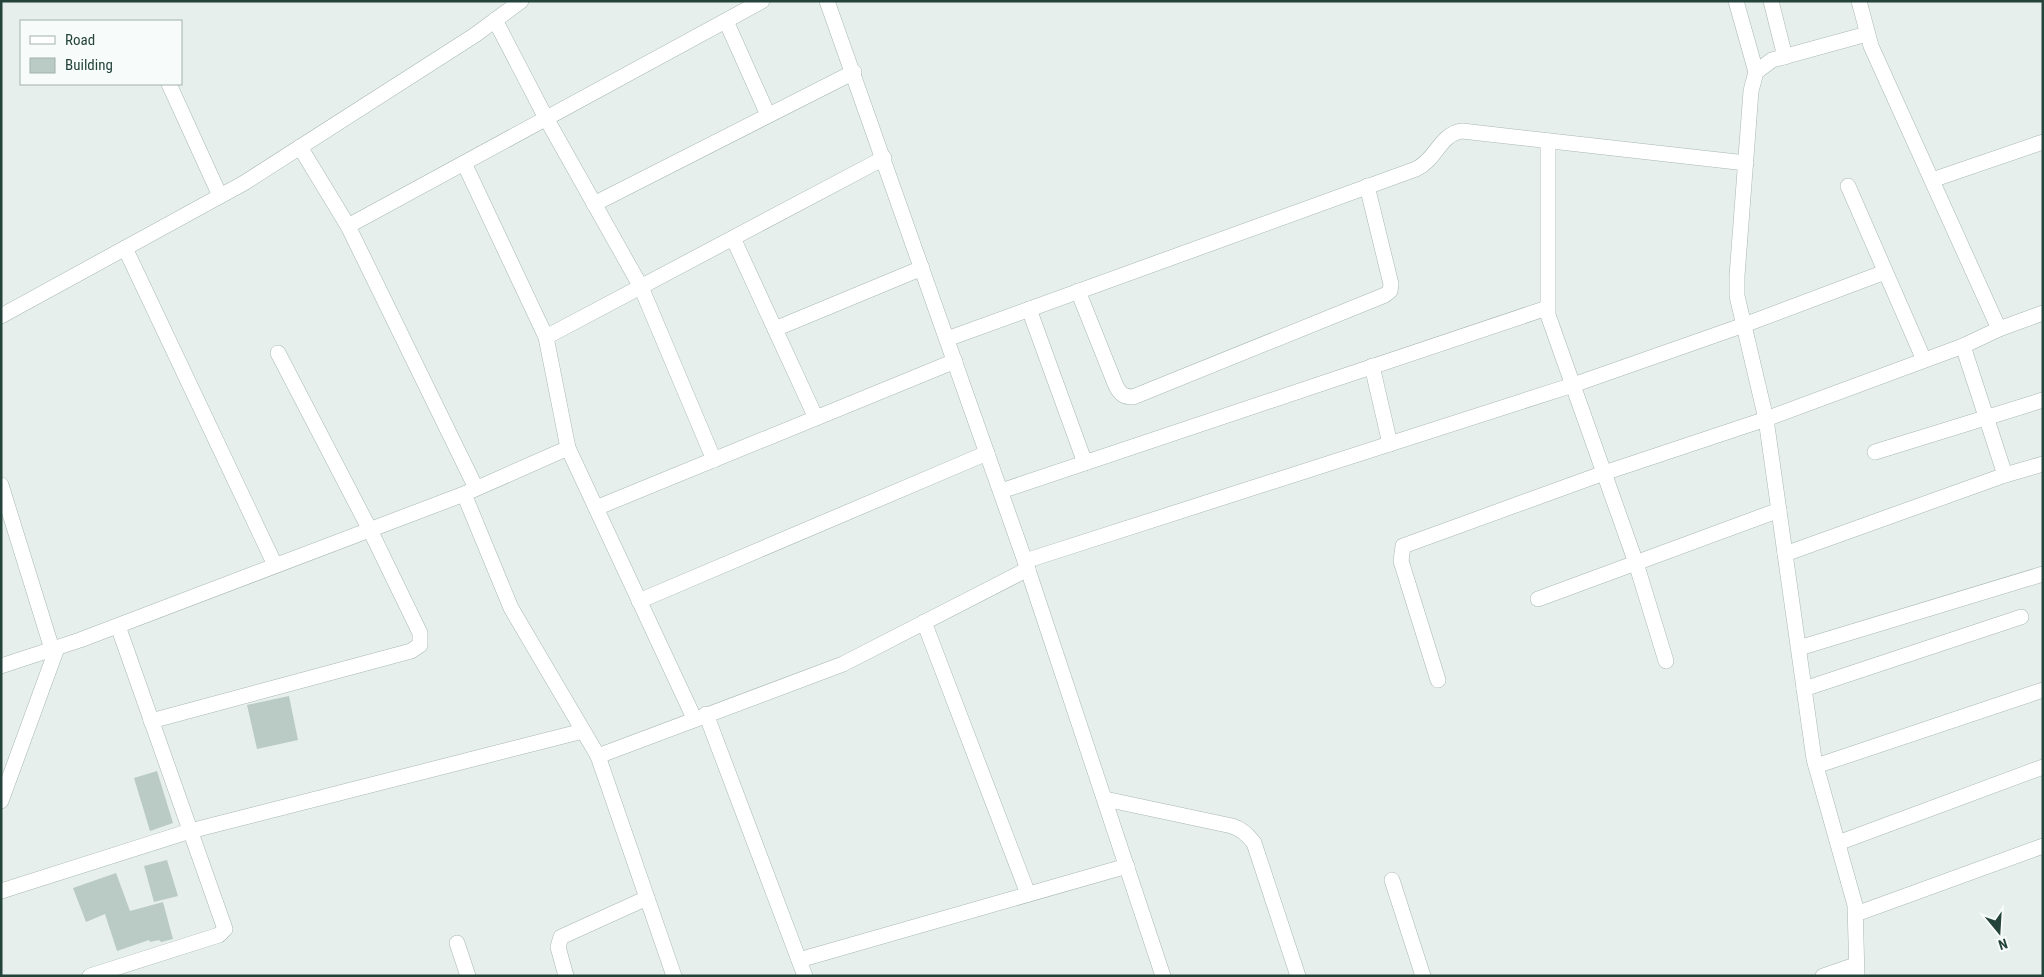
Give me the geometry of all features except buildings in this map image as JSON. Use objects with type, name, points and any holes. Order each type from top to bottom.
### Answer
[{"type":"street","points":[[1,316],[220,196],[300,147],[495,20],[521,1]]},
{"type":"street","points":[[348,226],[762,1]]},
{"type":"street","points":[[827,1],[854,72],[1027,565],[1163,976]]},
{"type":"street","points":[[1736,1],[1756,72],[1751,91],[1736,287],[1766,419],[1816,766],[1856,914],[1856,970],[1823,976]]},
{"type":"street","points":[[1771,1],[1785,57]]},
{"type":"street","points":[[1859,1],[1867,34],[1999,329]]},
{"type":"street","points":[[495,20],[546,118],[641,287],[714,460]]},
{"type":"street","points":[[726,21],[768,115]]},
{"type":"street","points":[[1756,72],[1772,60],[1867,34]]},
{"type":"street","points":[[594,204],[854,72]]},
{"type":"street","points":[[169,85],[220,196]]},
{"type":"street","points":[[947,339],[1424,165],[1431,160],[1453,132],[1462,131],[1746,163]]},
{"type":"street","points":[[1548,141],[1546,308],[1636,563],[1666,662]]},
{"type":"street","points":[[1932,180],[2043,142]]},
{"type":"street","points":[[300,147],[348,226],[470,491],[511,608],[598,756],[674,976]]},
{"type":"street","points":[[546,338],[884,158]]},
{"type":"street","points":[[464,163],[546,338],[568,448],[639,601],[700,716],[805,976]]},
{"type":"street","points":[[1078,291],[1116,386],[1120,393],[1126,397],[1133,397],[1385,295],[1390,290],[1391,284],[1367,186]]},
{"type":"street","points":[[1848,186],[1924,360]]},
{"type":"street","points":[[732,238],[816,418]]},
{"type":"street","points":[[125,248],[276,566]]},
{"type":"street","points":[[775,329],[922,268]]},
{"type":"street","points":[[598,756],[700,716],[843,664],[1027,565],[1573,385],[1744,325],[1885,272]]},
{"type":"street","points":[[1001,491],[1546,308]]},
{"type":"street","points":[[1029,309],[1085,463]]},
{"type":"street","points":[[1438,680],[1401,561],[1403,546],[1604,473],[1766,419],[1963,346],[1999,329],[2043,313]]},
{"type":"street","points":[[1963,346],[2005,475]]},
{"type":"street","points":[[151,721],[416,649],[422,639],[370,530],[278,353]]},
{"type":"street","points":[[596,508],[955,361]]},
{"type":"street","points":[[1372,366],[1390,444]]},
{"type":"street","points":[[1874,452],[2043,400]]},
{"type":"street","points":[[1,666],[118,626],[370,530],[470,491],[568,448]]},
{"type":"street","points":[[639,601],[987,453]]},
{"type":"street","points":[[1786,554],[2005,475],[2043,464]]},
{"type":"street","points":[[1,485],[55,648],[5,780],[1,801]]},
{"type":"street","points":[[1538,599],[1779,510]]},
{"type":"street","points":[[1799,648],[2043,574]]},
{"type":"street","points":[[1804,689],[2021,617]]},
{"type":"street","points":[[924,622],[1028,894]]},
{"type":"street","points":[[90,976],[222,933],[225,926],[118,626]]},
{"type":"street","points":[[1816,766],[2043,690]]},
{"type":"street","points":[[1,891],[190,831],[583,731]]},
{"type":"street","points":[[1838,843],[2043,767]]},
{"type":"street","points":[[1105,799],[1232,826],[1240,829],[1248,836],[1254,843],[1298,976]]},
{"type":"street","points":[[1856,914],[2043,846]]},
{"type":"street","points":[[799,960],[1127,866]]},
{"type":"street","points":[[1392,880],[1422,976]]},
{"type":"street","points":[[566,976],[558,947],[560,938],[647,898]]},
{"type":"street","points":[[458,942],[468,976]]}]
